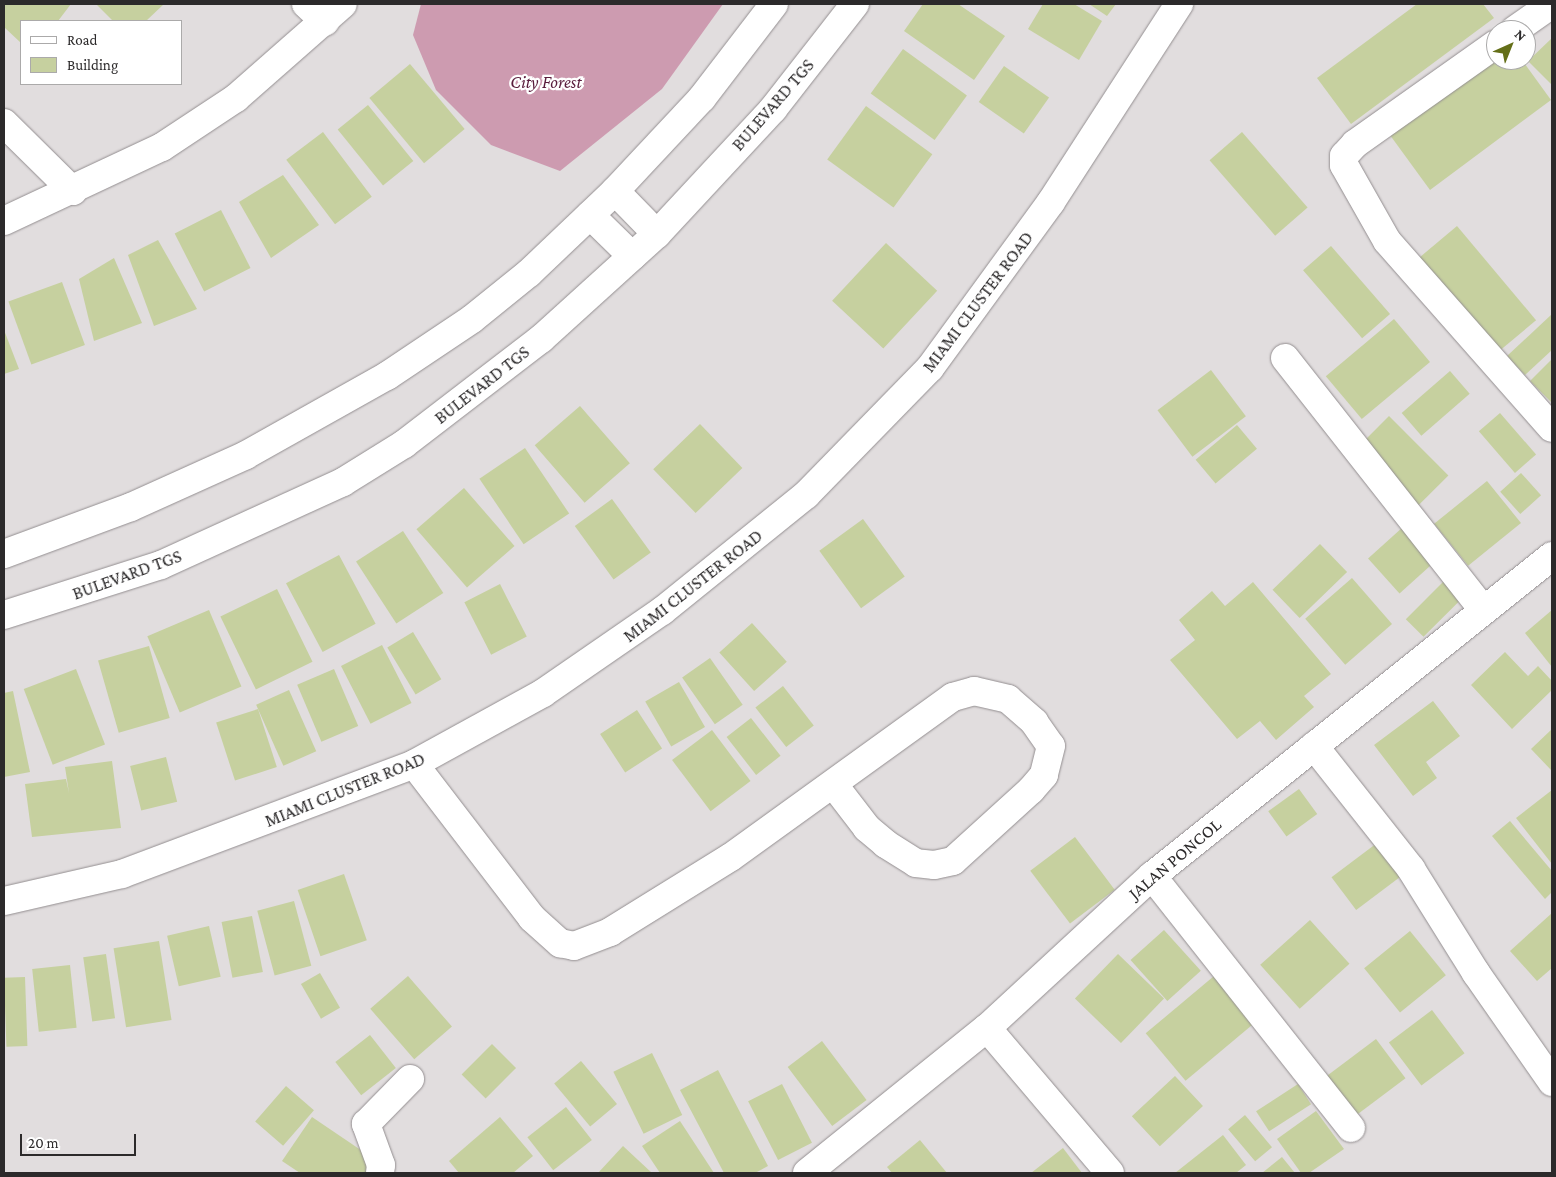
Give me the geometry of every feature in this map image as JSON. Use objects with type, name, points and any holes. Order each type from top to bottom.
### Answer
[{"type":"street","points":[[4,554],[132,507],[318,417],[472,319],[615,191],[702,98],[774,4]]},
{"type":"street","name":"BULEVARD TGS","points":[[4,615],[161,565],[343,482],[485,384],[656,234],[773,109],[855,4]]},
{"type":"street","name":"MIAMI CLUSTER ROAD","points":[[4,901],[122,874],[414,764],[483,728],[602,656],[760,535],[856,448],[965,323],[1051,202],[1179,4]]},
{"type":"street","points":[[1529,20],[1552,4]]},
{"type":"street","points":[[4,222],[73,191],[162,147],[236,98],[325,10]]},
{"type":"street","points":[[1486,51],[1355,144],[1344,156],[1344,165],[1387,240],[1552,428]]},
{"type":"street","points":[[4,123],[73,191]]},
{"type":"street","points":[[615,191],[656,234]]},
{"type":"street","points":[[590,215],[632,256]]},
{"type":"street","points":[[1284,358],[1483,610]]},
{"type":"street","name":"JALAN PONCOL","points":[[807,1173],[987,1028],[1152,876],[1552,556]]},
{"type":"street","points":[[414,764],[532,918],[560,943],[574,946],[641,913],[834,786],[931,710],[974,691],[990,692],[1021,708],[1051,746],[1044,774],[1031,790],[966,851],[953,861],[934,866],[916,864],[886,844],[867,828],[834,786]]},
{"type":"street","points":[[1314,746],[1411,869],[1476,973],[1552,1082]]},
{"type":"street","points":[[1152,876],[1351,1128]]},
{"type":"street","points":[[987,1028],[1110,1173]]},
{"type":"street","points":[[380,1173],[381,1165],[366,1124],[410,1078]]},
{"type":"green space","name":"City Forest","points":[[421,4],[723,4],[662,89],[560,171],[491,145],[436,90],[413,35]]},
{"type":"building","points":[[4,4],[71,4],[59,20],[20,20],[20,42],[4,27]]},
{"type":"building","points":[[96,4],[164,4],[147,20],[112,20]]},
{"type":"building","points":[[923,4],[958,4],[1005,36],[974,80],[904,31]]},
{"type":"building","points":[[1043,4],[1074,4],[1102,21],[1079,60],[1028,29]]},
{"type":"building","points":[[1089,4],[1116,4],[1107,16]]},
{"type":"building","points":[[1417,4],[1483,4],[1494,18],[1486,20],[1486,24],[1351,124],[1317,78]]},
{"type":"building","points":[[1552,38],[1552,85],[1536,69],[1536,53]]},
{"type":"building","points":[[903,49],[967,95],[935,140],[871,93]]},
{"type":"building","points":[[410,64],[465,129],[424,163],[369,98]]},
{"type":"building","points":[[1004,66],[1049,98],[1024,134],[979,102]]},
{"type":"building","points":[[1486,67],[1486,70],[1529,70],[1551,100],[1430,190],[1387,131]]},
{"type":"building","points":[[368,105],[413,161],[383,185],[338,130]]},
{"type":"building","points":[[866,106],[932,154],[894,208],[827,159]]},
{"type":"building","points":[[323,132],[372,197],[335,224],[286,160]]},
{"type":"building","points":[[1242,132],[1308,207],[1275,236],[1210,160]]},
{"type":"building","points":[[283,175],[319,225],[271,258],[239,202]]},
{"type":"building","points":[[221,210],[251,268],[204,292],[175,234]]},
{"type":"building","points":[[1457,226],[1536,320],[1498,352],[1419,258]]},
{"type":"building","points":[[158,240],[197,309],[154,326],[128,255]]},
{"type":"building","points":[[886,243],[937,291],[883,349],[832,301]]},
{"type":"building","points":[[1331,246],[1390,314],[1362,338],[1303,270]]},
{"type":"building","points":[[114,258],[142,323],[94,341],[79,279]]},
{"type":"building","points":[[62,282],[85,345],[31,364],[8,301]]},
{"type":"building","points":[[1552,314],[1552,350],[1525,375],[1507,356]]},
{"type":"building","points":[[1394,319],[1430,362],[1362,419],[1326,376]]},
{"type":"building","points":[[4,330],[19,369],[4,374]]},
{"type":"building","points":[[1552,359],[1552,403],[1530,381]]},
{"type":"building","points":[[1211,370],[1246,416],[1192,457],[1157,410]]},
{"type":"building","points":[[1450,371],[1470,394],[1421,436],[1402,413]]},
{"type":"building","points":[[580,406],[630,463],[585,503],[535,445]]},
{"type":"building","points":[[1500,413],[1536,455],[1515,473],[1479,431]]},
{"type":"building","points":[[1389,416],[1448,475],[1418,506],[1359,446]]},
{"type":"building","points":[[700,424],[742,468],[696,513],[653,469]]},
{"type":"building","points":[[1237,425],[1257,449],[1216,483],[1196,460]]},
{"type":"building","points":[[525,448],[569,513],[524,544],[479,479]]},
{"type":"building","points":[[1521,473],[1541,495],[1520,514],[1500,492]]},
{"type":"building","points":[[1487,481],[1521,523],[1468,566],[1434,524]]},
{"type":"building","points":[[464,488],[515,546],[467,587],[416,529]]},
{"type":"building","points":[[612,499],[651,552],[614,579],[575,526]]},
{"type":"building","points":[[863,519],[905,576],[861,608],[819,551]]},
{"type":"building","points":[[1403,527],[1434,562],[1400,593],[1368,558]]},
{"type":"building","points":[[403,531],[443,593],[396,624],[356,561]]},
{"type":"building","points":[[1320,544],[1347,572],[1300,618],[1273,590]]},
{"type":"building","points":[[339,555],[376,624],[323,652],[286,583]]},
{"type":"building","points":[[1352,578],[1392,624],[1345,665],[1305,619]]},
{"type":"building","points":[[1444,581],[1462,599],[1423,637],[1406,619]]},
{"type":"building","points":[[1253,582],[1331,674],[1304,696],[1314,707],[1276,740],[1260,721],[1237,739],[1170,660],[1195,640],[1179,620],[1212,591],[1225,606]]},
{"type":"building","points":[[500,584],[527,637],[491,655],[464,602]]},
{"type":"building","points":[[277,589],[313,662],[256,689],[220,617]]},
{"type":"building","points":[[209,610],[241,686],[180,713],[147,636]]},
{"type":"building","points":[[1552,610],[1552,667],[1525,633]]},
{"type":"building","points":[[752,623],[787,662],[754,691],[719,652]]},
{"type":"building","points":[[413,632],[441,679],[416,695],[387,647]]},
{"type":"building","points":[[382,645],[412,703],[371,724],[341,666]]},
{"type":"building","points":[[149,646],[170,718],[119,733],[98,661]]},
{"type":"building","points":[[1505,652],[1528,676],[1538,666],[1552,681],[1552,690],[1512,729],[1471,685]]},
{"type":"building","points":[[710,658],[743,705],[715,724],[682,678]]},
{"type":"building","points":[[76,669],[105,745],[53,765],[24,689]]},
{"type":"building","points":[[334,669],[358,726],[321,742],[297,685]]},
{"type":"building","points":[[679,682],[705,727],[671,747],[645,702]]},
{"type":"building","points":[[783,686],[814,725],[786,747],[755,708]]},
{"type":"building","points":[[289,690],[316,751],[283,766],[256,705]]},
{"type":"building","points":[[13,691],[30,772],[4,777],[4,693]]},
{"type":"building","points":[[1433,701],[1460,736],[1426,762],[1437,778],[1413,796],[1374,745]]},
{"type":"building","points":[[258,709],[277,767],[235,781],[216,723]]},
{"type":"building","points":[[637,710],[662,749],[625,773],[600,734]]},
{"type":"building","points":[[751,718],[781,756],[756,775],[727,737]]},
{"type":"building","points":[[1552,729],[1552,771],[1531,749]]},
{"type":"building","points":[[712,730],[751,781],[711,811],[672,760]]},
{"type":"building","points":[[166,757],[177,802],[141,811],[130,766]]},
{"type":"building","points":[[112,761],[121,828],[32,837],[25,784],[66,779],[69,793],[65,767]]},
{"type":"building","points":[[1299,789],[1317,814],[1286,836],[1268,811]]},
{"type":"building","points":[[1552,790],[1552,864],[1516,818]]},
{"type":"building","points":[[1510,821],[1552,871],[1552,892],[1545,899],[1492,836]]},
{"type":"building","points":[[1075,837],[1115,890],[1070,923],[1030,871]]},
{"type":"building","points":[[1381,840],[1406,873],[1356,910],[1331,877]]},
{"type":"building","points":[[344,874],[367,940],[320,956],[298,890]]},
{"type":"building","points":[[294,901],[311,966],[275,976],[257,911]]},
{"type":"building","points":[[1552,913],[1552,968],[1537,981],[1510,951]]},
{"type":"building","points":[[252,916],[263,972],[232,978],[222,922]]},
{"type":"building","points":[[1310,920],[1349,964],[1300,1009],[1260,965]]},
{"type":"building","points":[[209,926],[221,977],[179,986],[167,936]]},
{"type":"building","points":[[1164,930],[1201,971],[1167,1001],[1131,960]]},
{"type":"building","points":[[1410,931],[1446,975],[1400,1012],[1364,968]]},
{"type":"building","points":[[159,941],[172,1020],[126,1027],[114,948]]},
{"type":"building","points":[[106,954],[115,1018],[92,1022],[83,957]]},
{"type":"building","points":[[1118,954],[1164,998],[1121,1043],[1075,999]]},
{"type":"building","points":[[70,965],[77,1028],[39,1032],[32,969]]},
{"type":"building","points":[[1220,971],[1260,1018],[1186,1081],[1146,1033]]},
{"type":"building","points":[[320,973],[340,1008],[321,1019],[301,984]]},
{"type":"building","points":[[408,976],[452,1027],[414,1059],[370,1009]]},
{"type":"building","points":[[25,977],[27,1046],[6,1047],[4,978]]},
{"type":"building","points":[[1432,1010],[1464,1053],[1421,1086],[1389,1042]]},
{"type":"building","points":[[370,1035],[396,1068],[361,1095],[335,1062]]},
{"type":"building","points":[[1376,1039],[1405,1078],[1354,1117],[1324,1078]]},
{"type":"building","points":[[822,1041],[867,1100],[832,1126],[788,1067]]},
{"type":"building","points":[[492,1044],[516,1068],[486,1098],[462,1074]]},
{"type":"building","points":[[652,1053],[682,1115],[644,1134],[613,1072]]},
{"type":"building","points":[[581,1061],[617,1104],[590,1126],[554,1083]]},
{"type":"building","points":[[718,1070],[768,1166],[755,1173],[724,1173],[680,1090]]},
{"type":"building","points":[[1175,1076],[1203,1106],[1160,1146],[1132,1116]]},
{"type":"building","points":[[782,1084],[812,1143],[778,1160],[748,1101]]},
{"type":"building","points":[[1298,1084],[1311,1104],[1269,1131],[1256,1111]]},
{"type":"building","points":[[286,1086],[314,1110],[283,1146],[255,1121]]},
{"type":"building","points":[[566,1107],[592,1140],[553,1170],[527,1137]]},
{"type":"building","points":[[1316,1111],[1344,1149],[1309,1173],[1301,1173],[1277,1139]]},
{"type":"building","points":[[1245,1115],[1272,1147],[1255,1161],[1228,1129]]},
{"type":"building","points":[[312,1117],[377,1161],[369,1173],[300,1173],[282,1161]]},
{"type":"building","points":[[500,1117],[533,1156],[513,1173],[459,1173],[449,1161]]},
{"type":"building","points":[[680,1121],[714,1173],[660,1173],[642,1146]]},
{"type":"building","points":[[1223,1135],[1246,1165],[1236,1173],[1175,1173]]},
{"type":"building","points":[[920,1140],[947,1173],[892,1173],[887,1167]]},
{"type":"building","points":[[623,1146],[652,1173],[598,1173]]},
{"type":"building","points":[[1063,1148],[1082,1173],[1031,1173]]},
{"type":"building","points":[[1282,1157],[1295,1173],[1262,1173]]}]
